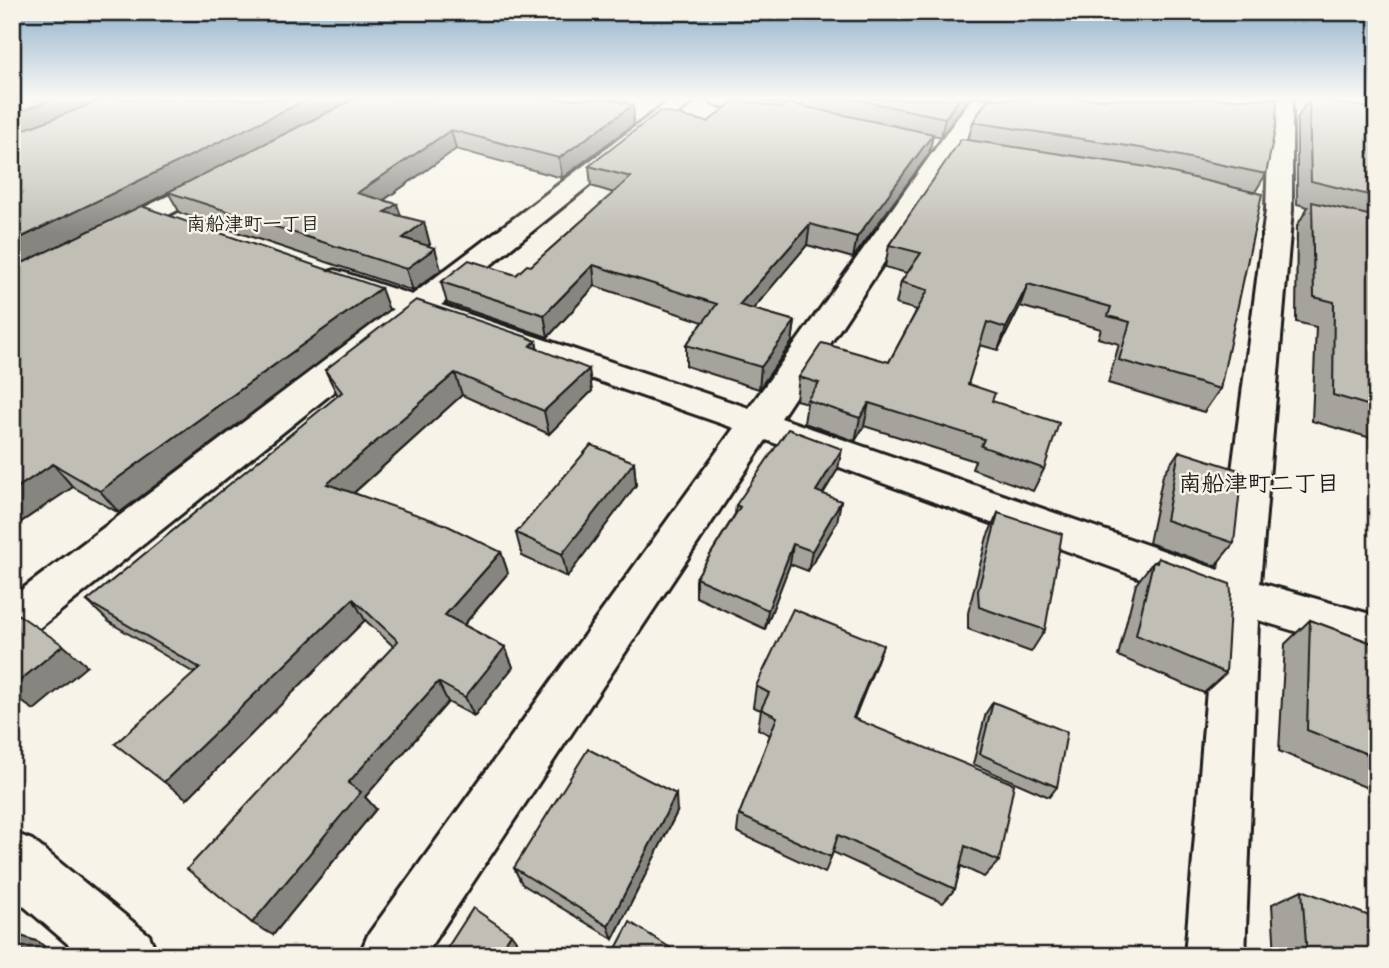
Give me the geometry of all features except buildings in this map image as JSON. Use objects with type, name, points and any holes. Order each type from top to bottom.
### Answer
[{"type":"street","points":[[12,623],[627,144]]},
{"type":"street","points":[[389,956],[950,144]]},
{"type":"street","points":[[1215,956],[1237,595],[1279,210],[1280,144]]},
{"type":"street","points":[[92,244],[243,166]]},
{"type":"street","points":[[148,214],[186,227]]},
{"type":"street","points":[[314,271],[759,424],[1237,595],[1377,636]]},
{"type":"street","points":[[12,860],[128,956]]},
{"type":"district","name":"南船津町一丁目","points":[[253,226]]},
{"type":"district","name":"南船津町二丁目","points":[[1259,486]]}]
